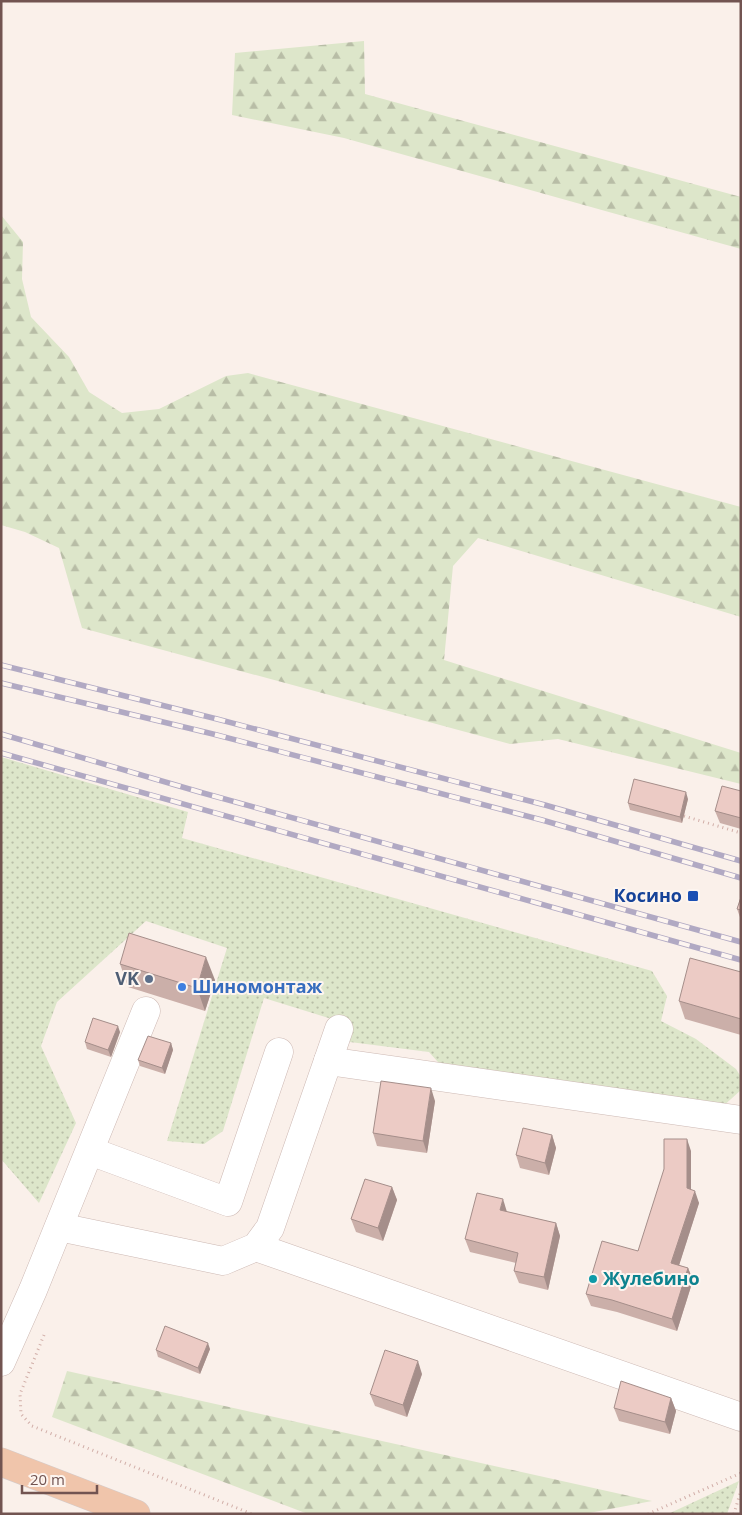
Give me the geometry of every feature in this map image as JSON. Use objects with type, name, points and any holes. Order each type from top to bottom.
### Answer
[{"type":"main road","points":[[1,1462],[136,1514]]},
{"type":"lane","points":[[1,1362],[59,1228],[146,1011]]},
{"type":"lane","points":[[59,1228],[223,1261],[256,1248],[270,1228],[339,1029]]},
{"type":"lane","points":[[90,1151],[228,1202],[279,1052]]},
{"type":"lane","points":[[328,1061],[741,1120]]},
{"type":"lane","points":[[256,1248],[741,1417]]},
{"type":"path","points":[[684,816],[741,833]]},
{"type":"path","points":[[46,1331],[20,1394],[21,1414],[32,1426],[252,1514]]},
{"type":"path","points":[[648,1514],[741,1473]]},
{"type":"path","points":[[734,1514],[741,1490]]},
{"type":"green space","points":[[364,41],[365,94],[741,197],[741,249],[344,138],[232,115],[235,53]]},
{"type":"green space","points":[[1,215],[23,242],[22,279],[31,317],[69,357],[89,392],[122,413],[159,409],[226,376],[248,373],[741,507],[741,617],[478,538],[453,566],[444,660],[741,753],[741,784],[558,739],[510,744],[82,628],[59,548],[25,532],[1,525]]},
{"type":"green space","points":[[1,757],[188,812],[182,838],[652,971],[667,996],[661,1021],[696,1039],[736,1069],[741,1077],[741,1090],[721,1108],[445,1070],[429,1052],[342,1041],[348,1024],[264,998],[223,1131],[204,1144],[167,1141],[227,948],[146,921],[57,1002],[41,1046],[76,1123],[39,1203],[1,1159]]},
{"type":"green space","points":[[67,1371],[652,1501],[584,1514],[308,1514],[52,1417]]},
{"type":"green space","points":[[739,1481],[727,1514],[668,1514]]},
{"type":"building","points":[[634,779],[686,792],[680,817],[628,803]]},
{"type":"building","points":[[722,786],[741,791],[741,818],[715,811]]},
{"type":"building","points":[[741,897],[741,910],[737,909]]},
{"type":"building","points":[[129,933],[206,957],[197,988],[120,964]]},
{"type":"building","points":[[690,958],[741,972],[741,1019],[679,1001]]},
{"type":"building","points":[[93,1018],[118,1026],[108,1050],[85,1042]]},
{"type":"building","points":[[148,1036],[171,1043],[162,1068],[138,1060]]},
{"type":"building","points":[[381,1081],[431,1088],[423,1141],[373,1133]]},
{"type":"building","points":[[523,1128],[552,1135],[545,1163],[516,1155]]},
{"type":"building","points":[[664,1139],[687,1139],[687,1188],[695,1191],[671,1263],[688,1268],[672,1319],[586,1294],[602,1241],[638,1251],[664,1169]]},
{"type":"building","points":[[365,1179],[392,1187],[378,1228],[351,1219]]},
{"type":"building","points":[[477,1193],[503,1199],[500,1210],[556,1223],[544,1277],[514,1271],[518,1253],[465,1239]]},
{"type":"building","points":[[165,1326],[208,1343],[198,1368],[156,1350]]},
{"type":"building","points":[[385,1350],[418,1361],[403,1405],[370,1394]]},
{"type":"building","points":[[621,1381],[671,1398],[665,1422],[614,1408]]},
{"type":"railway","points":[[1,665],[217,719],[545,805],[741,861]]},
{"type":"railway","points":[[1,683],[213,734],[542,820],[741,878]]},
{"type":"railway","points":[[1,734],[203,793],[741,942]]},
{"type":"railway","points":[[1,753],[741,960]]},
{"type":"place","name":"Косино","points":[[693,896]]},
{"type":"place","name":"VK","points":[[149,979]]},
{"type":"place","name":"Шиномонтаж","points":[[182,987]]},
{"type":"place","name":"Жулебино","points":[[593,1279]]}]
